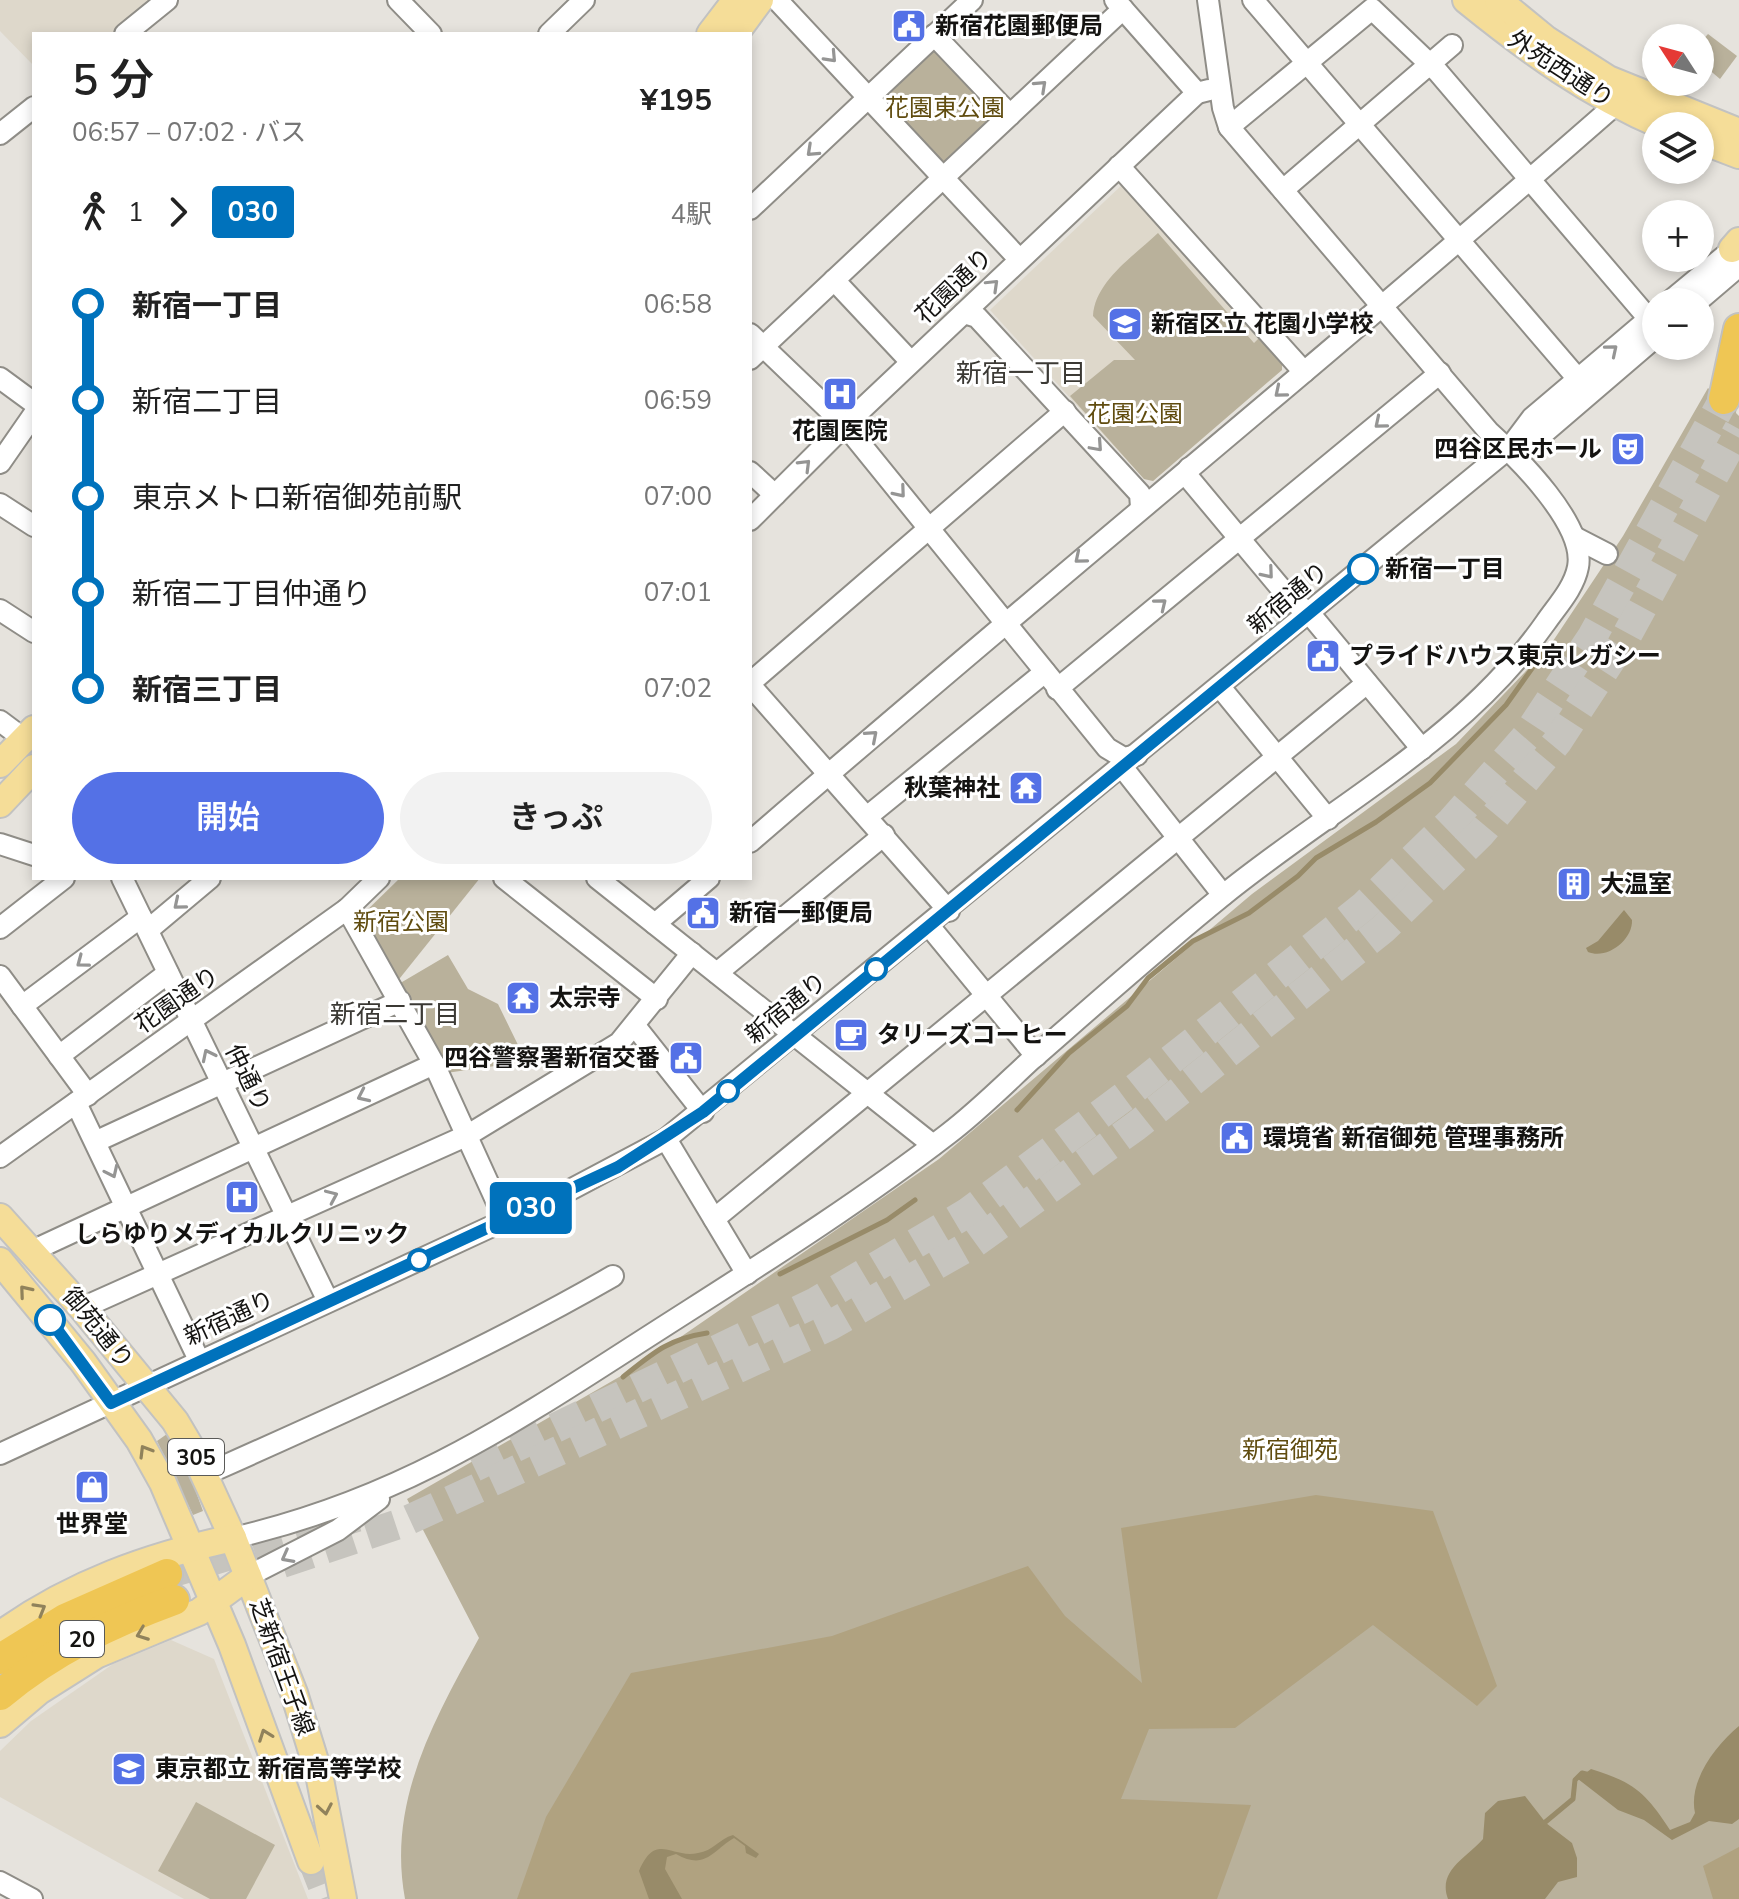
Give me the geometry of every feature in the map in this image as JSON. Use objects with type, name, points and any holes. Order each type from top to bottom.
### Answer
[{"type":"highway","points":[[1739,329],[1724,399],[1739,365]]},
{"type":"highway","name":"20","points":[[0,1659],[65,1619],[170,1587],[52,1657],[0,1695]]},
{"type":"main road","points":[[712,32],[736,0]]},
{"type":"main road","points":[[736,32],[760,0]]},
{"type":"main road","name":"外苑西通り","points":[[1466,0],[1535,56],[1615,105],[1642,117]]},
{"type":"main road","name":"外苑西通り","points":[[1498,0],[1547,40],[1608,79],[1739,132]]},
{"type":"main road","points":[[1714,145],[1739,155]]},
{"type":"main road","points":[[0,764],[31,738]]},
{"type":"main road","points":[[0,804],[32,770]]},
{"type":"main road","name":"御苑通り","points":[[0,1217],[82,1308],[175,1421],[204,1475],[248,1576]]},
{"type":"main road","name":"御苑通り","points":[[0,1261],[83,1362],[152,1462],[213,1602]]},
{"type":"main road","points":[[0,1635],[83,1586],[152,1557],[233,1538]]},
{"type":"main road","points":[[0,1724],[39,1691],[96,1655],[191,1616],[248,1576]]},
{"type":"main road","name":"芝新宿王子線","points":[[248,1576],[294,1693],[319,1774],[343,1899]]},
{"type":"main road","name":"芝新宿王子線","points":[[213,1602],[237,1657],[311,1861]]},
{"type":"street","points":[[127,32],[167,0]]},
{"type":"street","points":[[398,0],[429,32]]},
{"type":"street","points":[[551,32],[584,0]]},
{"type":"street","points":[[777,0],[1019,259]]},
{"type":"street","points":[[752,207],[972,0]]},
{"type":"street","points":[[233,1538],[320,1515],[399,1484],[520,1420],[849,1207],[933,1145],[1223,895],[1422,749],[1484,698],[1512,669],[1569,589],[1579,564],[1577,544],[1527,467],[1440,373],[1229,127],[1208,0]]},
{"type":"street","points":[[1260,2],[1306,64],[1578,379]]},
{"type":"street","points":[[1220,87],[1197,93],[1119,5],[1010,115],[834,280],[754,347],[845,425],[1057,689],[1113,753],[1130,762],[1179,838],[1223,895]]},
{"type":"street","points":[[1229,127],[1372,9],[1430,64],[1642,309]]},
{"type":"street","points":[[934,35],[1010,115]]},
{"type":"street","points":[[1283,190],[1452,45]]},
{"type":"street","name":"花園通り","points":[[752,518],[845,425],[1197,93]]},
{"type":"street","points":[[752,840],[1005,621],[1383,306],[1615,105]]},
{"type":"street","points":[[0,134],[32,109]]},
{"type":"street","points":[[1119,166],[1304,372]]},
{"type":"street","points":[[1687,288],[1737,250]]},
{"type":"street","points":[[1708,288],[1737,250]]},
{"type":"street","points":[[834,280],[911,362]]},
{"type":"street","points":[[964,313],[977,317],[1065,411],[1140,494],[1141,507]]},
{"type":"street","name":"新宿通り","points":[[0,1454],[618,1167],[666,1139],[930,927],[1310,614],[1508,449],[1532,418],[1642,332]]},
{"type":"street","name":"新宿通り","points":[[1508,449],[1544,433],[1642,335]]},
{"type":"street","points":[[1057,689],[1440,373]]},
{"type":"street","points":[[0,378],[32,402]]},
{"type":"street","points":[[752,682],[928,526],[1065,411]]},
{"type":"street","points":[[0,463],[32,417]]},
{"type":"street","points":[[1189,468],[1188,477],[1289,598],[1310,614],[1422,749]]},
{"type":"street","points":[[752,474],[775,495]]},
{"type":"street","points":[[0,504],[32,525]]},
{"type":"street","points":[[0,610],[32,631]]},
{"type":"street","points":[[868,816],[1045,672]]},
{"type":"street","points":[[714,1219],[1367,683]]},
{"type":"street","points":[[752,686],[831,772],[949,911]]},
{"type":"street","points":[[1220,687],[1328,819]]},
{"type":"street","points":[[0,721],[31,738]]},
{"type":"street","points":[[752,816],[766,828]]},
{"type":"street","points":[[717,973],[884,835]]},
{"type":"street","points":[[0,844],[32,854]]},
{"type":"street","points":[[0,928],[61,880]]},
{"type":"street","name":"仲通り","points":[[123,880],[328,1301]]},
{"type":"street","points":[[22,1006],[207,880]]},
{"type":"street","name":"花園通り","points":[[0,1157],[347,909],[377,880]]},
{"type":"street","points":[[507,880],[657,999]]},
{"type":"street","points":[[600,880],[933,1145]]},
{"type":"street","points":[[655,924],[707,880]]},
{"type":"street","points":[[347,909],[434,1064],[505,1220]]},
{"type":"street","points":[[930,927],[1036,1056]]},
{"type":"street","points":[[82,1308],[468,1135],[619,1043],[692,953]]},
{"type":"street","points":[[59,1056],[168,973]]},
{"type":"street","points":[[0,976],[59,1056],[82,1099],[97,1141],[199,1360]]},
{"type":"street","points":[[97,1141],[400,1001]]},
{"type":"street","points":[[635,1026],[703,1112]]},
{"type":"street","points":[[32,1251],[434,1064]]},
{"type":"street","points":[[666,1139],[747,1274]]},
{"type":"street","points":[[204,1475],[361,1406],[520,1330],[613,1276]]},
{"type":"street","points":[[248,1576],[326,1537],[399,1484]]},
{"type":"street","points":[[320,1515],[328,1521],[326,1537]]},
{"type":"street","points":[[0,1882],[32,1899]]},
{"type":"shaded area","points":[[0,0],[154,0],[115,32],[32,32],[32,64],[0,31]]},
{"type":"shaded area","name":"新宿区立 花園小学校","points":[[1124,183],[1282,364],[1282,370],[1153,481],[1144,479],[990,310]]},
{"type":"shaded area","points":[[1624,910],[1632,920],[1624,941],[1611,951],[1588,952],[1586,948],[1598,941]]},
{"type":"shaded area","points":[[1316,1495],[1433,1511],[1497,1686],[1477,1706],[1373,1625],[1235,1728],[1149,1729],[1121,1799],[1251,1805],[1217,1899],[517,1899],[546,1817],[631,1673],[832,1636],[1028,1566],[1065,1616],[1142,1683],[1121,1528]]},
{"type":"shaded area","name":"東京都立 新宿高等学校","points":[[171,1640],[214,1659],[308,1899],[184,1899],[0,1797],[0,1751],[31,1721],[113,1664]]},
{"type":"shaded area","points":[[1739,1726],[1739,1819],[1732,1824],[1709,1821],[1672,1840],[1644,1820],[1618,1810],[1578,1779],[1591,1769],[1629,1784],[1646,1798],[1670,1830],[1690,1822],[1695,1813],[1694,1801],[1700,1776],[1713,1753]]},
{"type":"shaded area","points":[[1525,1796],[1546,1823],[1572,1843],[1577,1858],[1577,1877],[1558,1882],[1545,1899],[1448,1899],[1446,1889],[1450,1872],[1483,1839],[1485,1813],[1498,1801]]},
{"type":"shaded area","points":[[733,1835],[759,1854],[756,1858],[746,1853],[745,1846],[734,1838],[702,1860],[686,1859],[676,1854],[667,1857],[665,1869],[682,1899],[649,1899],[639,1871],[652,1852],[665,1849],[698,1853]]},
{"type":"shaded area","points":[[1739,1847],[1739,1899],[1713,1899],[1703,1866]]},
{"type":"green space","points":[[1714,39],[1737,56],[1720,79],[1714,74]]},
{"type":"green space","name":"花園東公園","points":[[941,50],[999,111],[997,120],[952,163],[942,162],[891,105],[890,93],[934,51]]},
{"type":"green space","name":"新宿区立 花園小学校","points":[[1158,233],[1254,343],[1259,338],[1282,364],[1282,370],[1153,481],[1144,479],[1070,396],[1114,360],[1135,360],[1093,316],[1095,303],[1108,280]]},
{"type":"green space","name":"新宿御苑","points":[[1708,388],[1730,408],[1739,392],[1736,413],[1739,416],[1739,1899],[405,1899],[401,1863],[403,1829],[418,1763],[446,1700],[479,1638],[407,1499],[640,1365],[939,1159],[1252,894],[1456,744],[1549,647],[1623,536]]},
{"type":"green space","name":"新宿公園","points":[[398,880],[478,880],[396,983],[359,918]]},
{"type":"green space","points":[[448,955],[468,989],[498,1004],[521,1051],[495,1066],[446,1073],[397,985]]},
{"type":"green space","points":[[167,1434],[188,1470],[203,1511],[193,1515],[157,1441]]},
{"type":"green space","points":[[196,1802],[275,1845],[246,1899],[210,1899],[158,1871]]},
{"type":"waterway","points":[[1017,1110],[1069,1053],[1127,1006],[1148,978],[1193,941],[1249,913],[1298,876],[1316,858],[1376,822],[1430,783],[1506,705],[1543,653]]},
{"type":"waterway","points":[[780,1274],[887,1220],[915,1200]]},
{"type":"waterway","points":[[623,1377],[671,1343],[707,1333]]},
{"type":"waterway","points":[[1543,1824],[1573,1799],[1575,1780],[1582,1773],[1590,1775]]},
{"type":"tunnel","points":[[474,1467],[816,1302],[967,1213],[1133,1090],[1364,906],[1452,821],[1526,737],[1592,637],[1724,399]]},
{"type":"tunnel","points":[[282,1563],[402,1523],[829,1326],[974,1243],[1136,1126],[1383,929],[1481,833],[1557,742],[1627,635],[1739,429]]},
{"type":"tunnel","points":[[167,1574],[357,1517]]},
{"type":"tunnel","points":[[311,1861],[326,1899]]},
{"type":"bus line","name":"030","points":[[50,1320],[111,1403],[618,1167],[666,1139],[703,1112],[1363,569]]},
{"type":"place","name":"新宿花園郵便局","points":[[909,26]]},
{"type":"place","name":"新宿区立 花園小学校","points":[[1125,324]]},
{"type":"place","name":"花園医院","points":[[840,394]]},
{"type":"place","name":"四谷区民ホール","points":[[1628,449]]},
{"type":"place","name":"新宿一丁目","points":[[1363,569]]},
{"type":"place","name":"プライドハウス東京レガシー","points":[[1323,656]]},
{"type":"place","name":"秋葉神社","points":[[1026,788]]},
{"type":"place","name":"大温室","points":[[1574,884]]},
{"type":"place","name":"新宿一郵便局","points":[[703,913]]},
{"type":"place","name":"太宗寺","points":[[523,998]]},
{"type":"place","name":"タリーズコーヒー","points":[[851,1035]]},
{"type":"place","name":"四谷警察署新宿交番","points":[[686,1058]]},
{"type":"place","name":"環境省 新宿御苑 管理事務所","points":[[1237,1138]]},
{"type":"place","name":"しらゆりメディカルクリニック","points":[[242,1197]]},
{"type":"place","name":"世界堂","points":[[92,1487]]},
{"type":"place","name":"東京都立 新宿高等学校","points":[[129,1769]]},
{"type":"district","name":"新宿一丁目","points":[[1021,373]]},
{"type":"district","name":"新宿二丁目","points":[[395,1014]]},
{"type":"park label","name":"花園公園","points":[[1135,414]]}]
